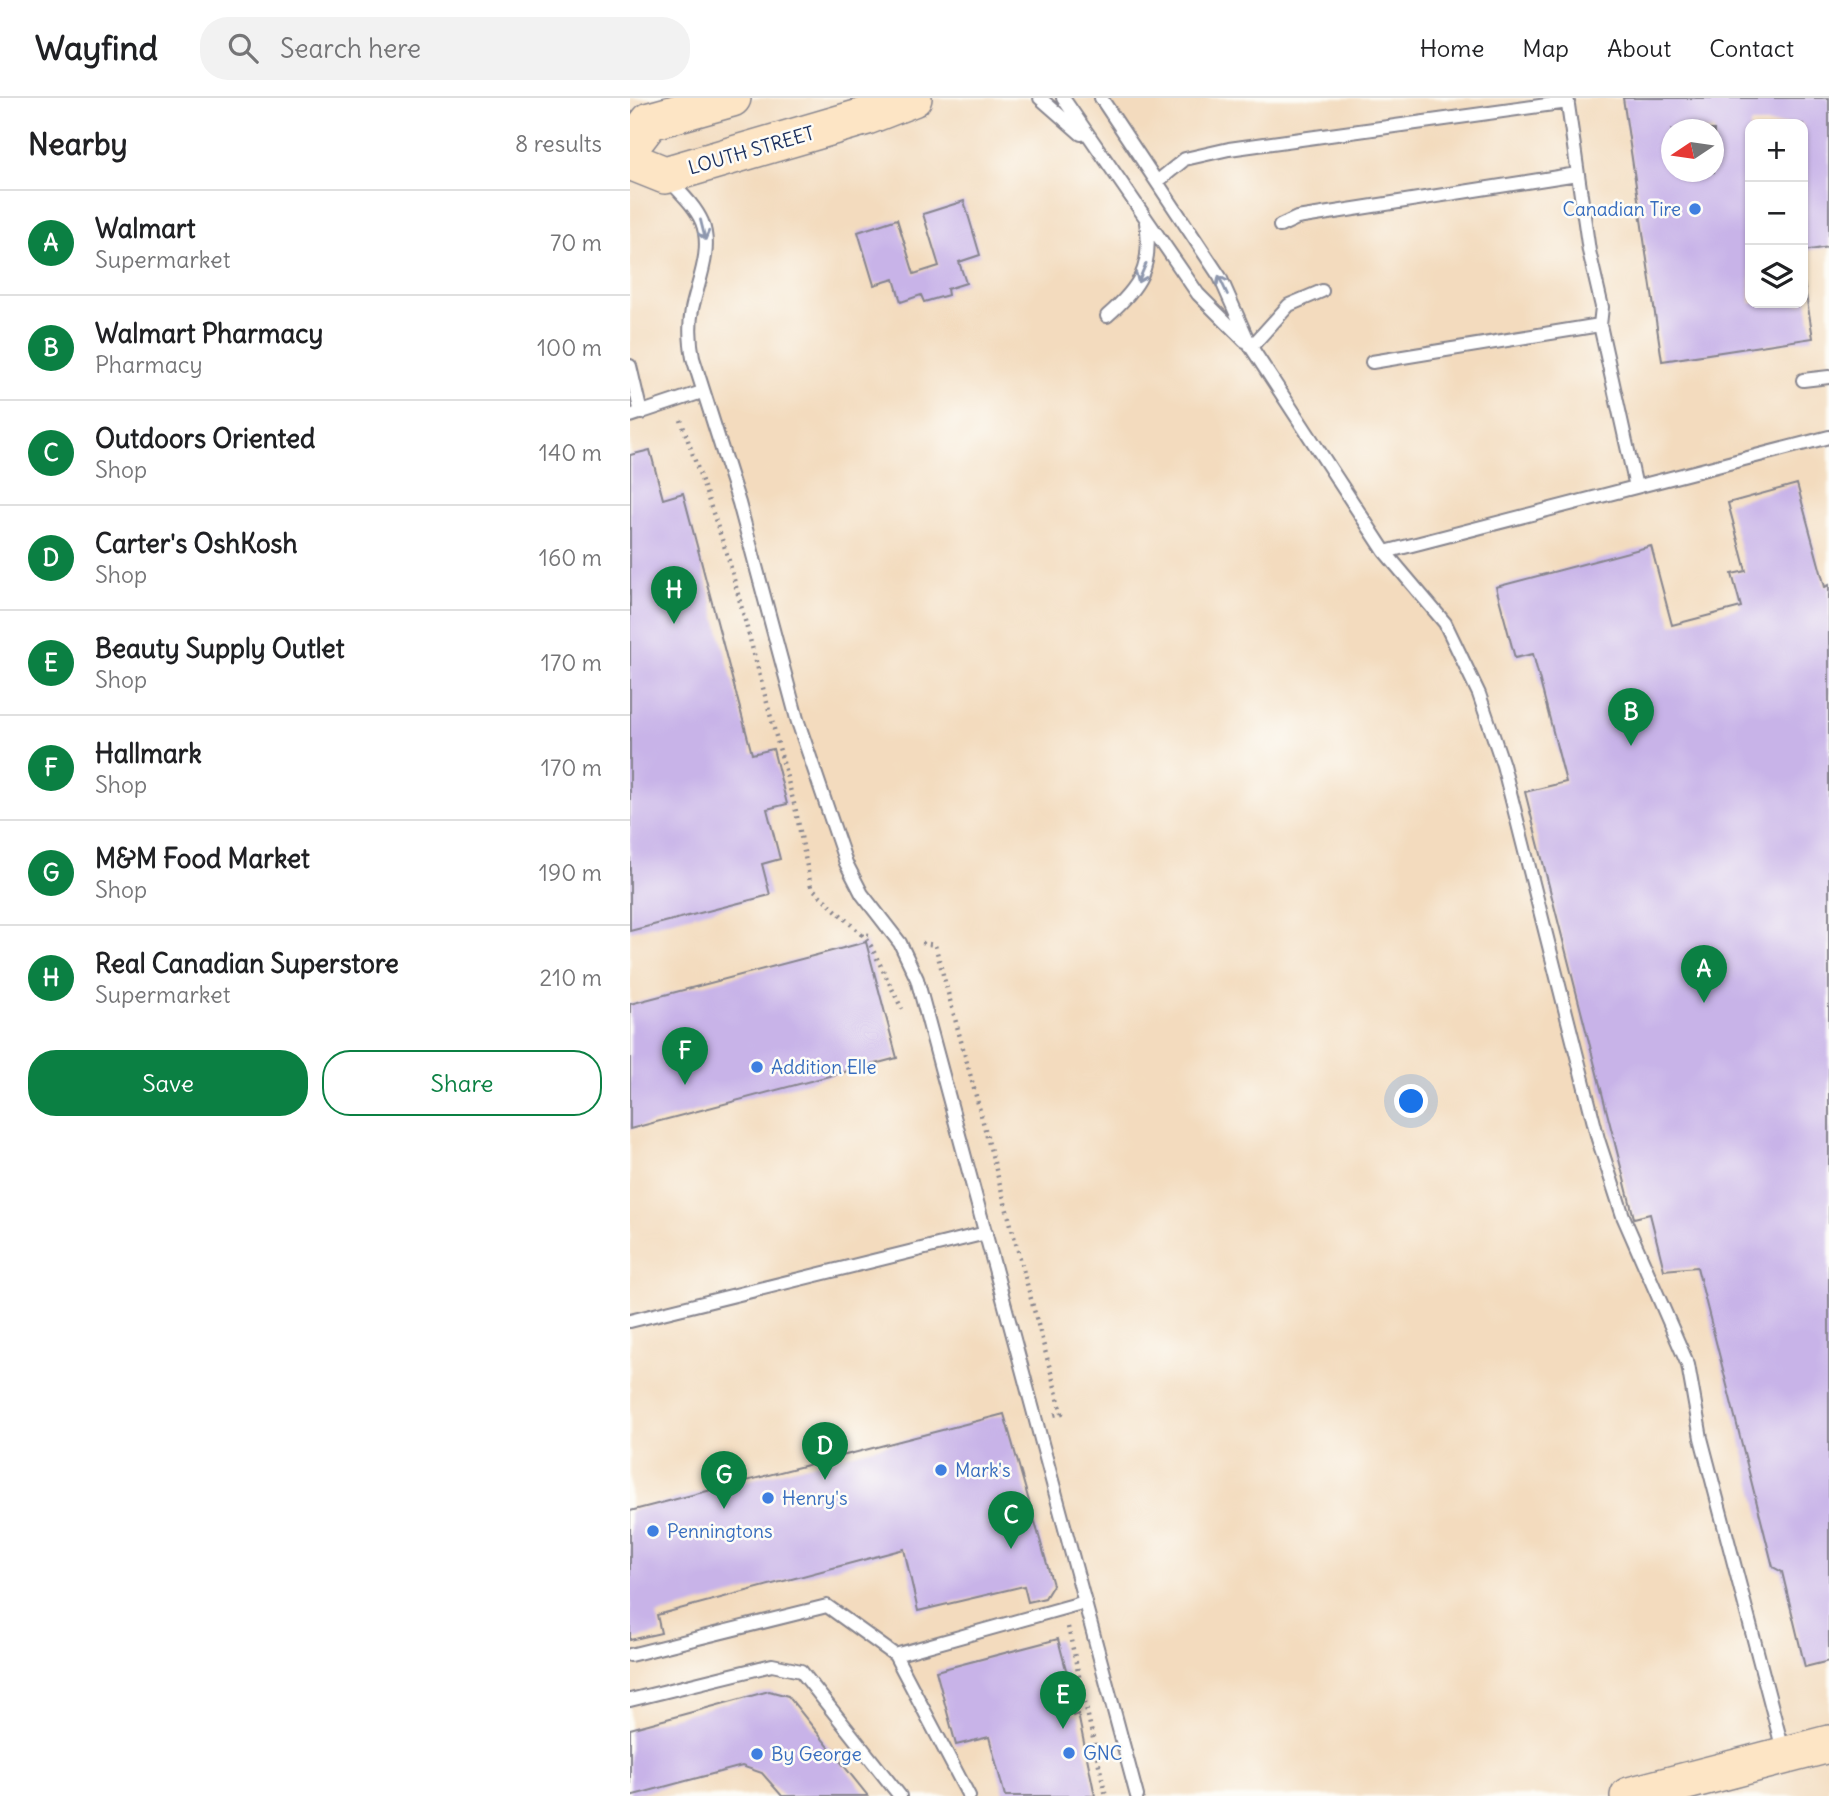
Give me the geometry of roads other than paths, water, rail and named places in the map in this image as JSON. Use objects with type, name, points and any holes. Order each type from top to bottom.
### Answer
[{"type":"main road","points":[[630,147],[650,121],[732,98]]},
{"type":"main road","name":"LOUTH STREET","points":[[630,161],[665,175],[867,116],[913,98]]},
{"type":"main road","points":[[1629,1796],[1829,1744]]},
{"type":"lane","points":[[1040,98],[1101,153]]},
{"type":"lane","points":[[1063,98],[1198,294],[1251,348]]},
{"type":"lane","points":[[1101,98],[1220,278],[1251,348],[1385,552],[1445,623],[1479,694],[1503,765],[1598,1139],[1623,1216],[1688,1365],[1701,1438],[1784,1756]]},
{"type":"lane","points":[[1158,181],[1185,159],[1229,149],[1568,100],[1577,174],[1602,307],[1600,325],[1636,487]]},
{"type":"lane","points":[[1280,226],[1297,218],[1577,174]]},
{"type":"lane","points":[[665,175],[695,212],[706,237],[705,256],[692,310],[690,337],[702,392],[739,503],[797,719],[845,863],[862,894],[897,939],[917,979],[1138,1796]]},
{"type":"lane","points":[[1107,316],[1131,295],[1144,271],[1150,247],[1146,218]]},
{"type":"lane","points":[[1251,348],[1289,305],[1322,291]]},
{"type":"lane","points":[[1372,362],[1600,325]]},
{"type":"lane","points":[[630,366],[636,414],[702,392]]},
{"type":"lane","points":[[1803,380],[1829,377]]},
{"type":"lane","points":[[1385,552],[1829,437]]},
{"type":"lane","points":[[630,1321],[986,1233]]},
{"type":"lane","points":[[895,1655],[1085,1602]]},
{"type":"lane","points":[[630,1655],[827,1606],[895,1655],[969,1796]]},
{"type":"lane","points":[[630,1700],[772,1665],[801,1671],[900,1796]]},
{"type":"place","name":"Canadian Tire","points":[[1695,209]]},
{"type":"place","name":"Real Canadian Superstore","points":[[674,624]]},
{"type":"place","name":"Walmart Pharmacy","points":[[1631,746]]},
{"type":"place","name":"Walmart","points":[[1704,1003]]},
{"type":"place","name":"Addition Elle","points":[[757,1067]]},
{"type":"place","name":"Hallmark","points":[[685,1085]]},
{"type":"place","name":"Mark's","points":[[941,1470]]},
{"type":"place","name":"Carter's OshKosh","points":[[825,1480]]},
{"type":"place","name":"Henry's","points":[[768,1498]]},
{"type":"place","name":"M&M Food Market","points":[[724,1509]]},
{"type":"place","name":"Penningtons","points":[[653,1531]]},
{"type":"place","name":"Outdoors Oriented","points":[[1011,1549]]},
{"type":"place","name":"Beauty Supply Outlet","points":[[1063,1729]]},
{"type":"place","name":"GNC","points":[[1069,1753]]},
{"type":"place","name":"By George","points":[[757,1754]]}]
